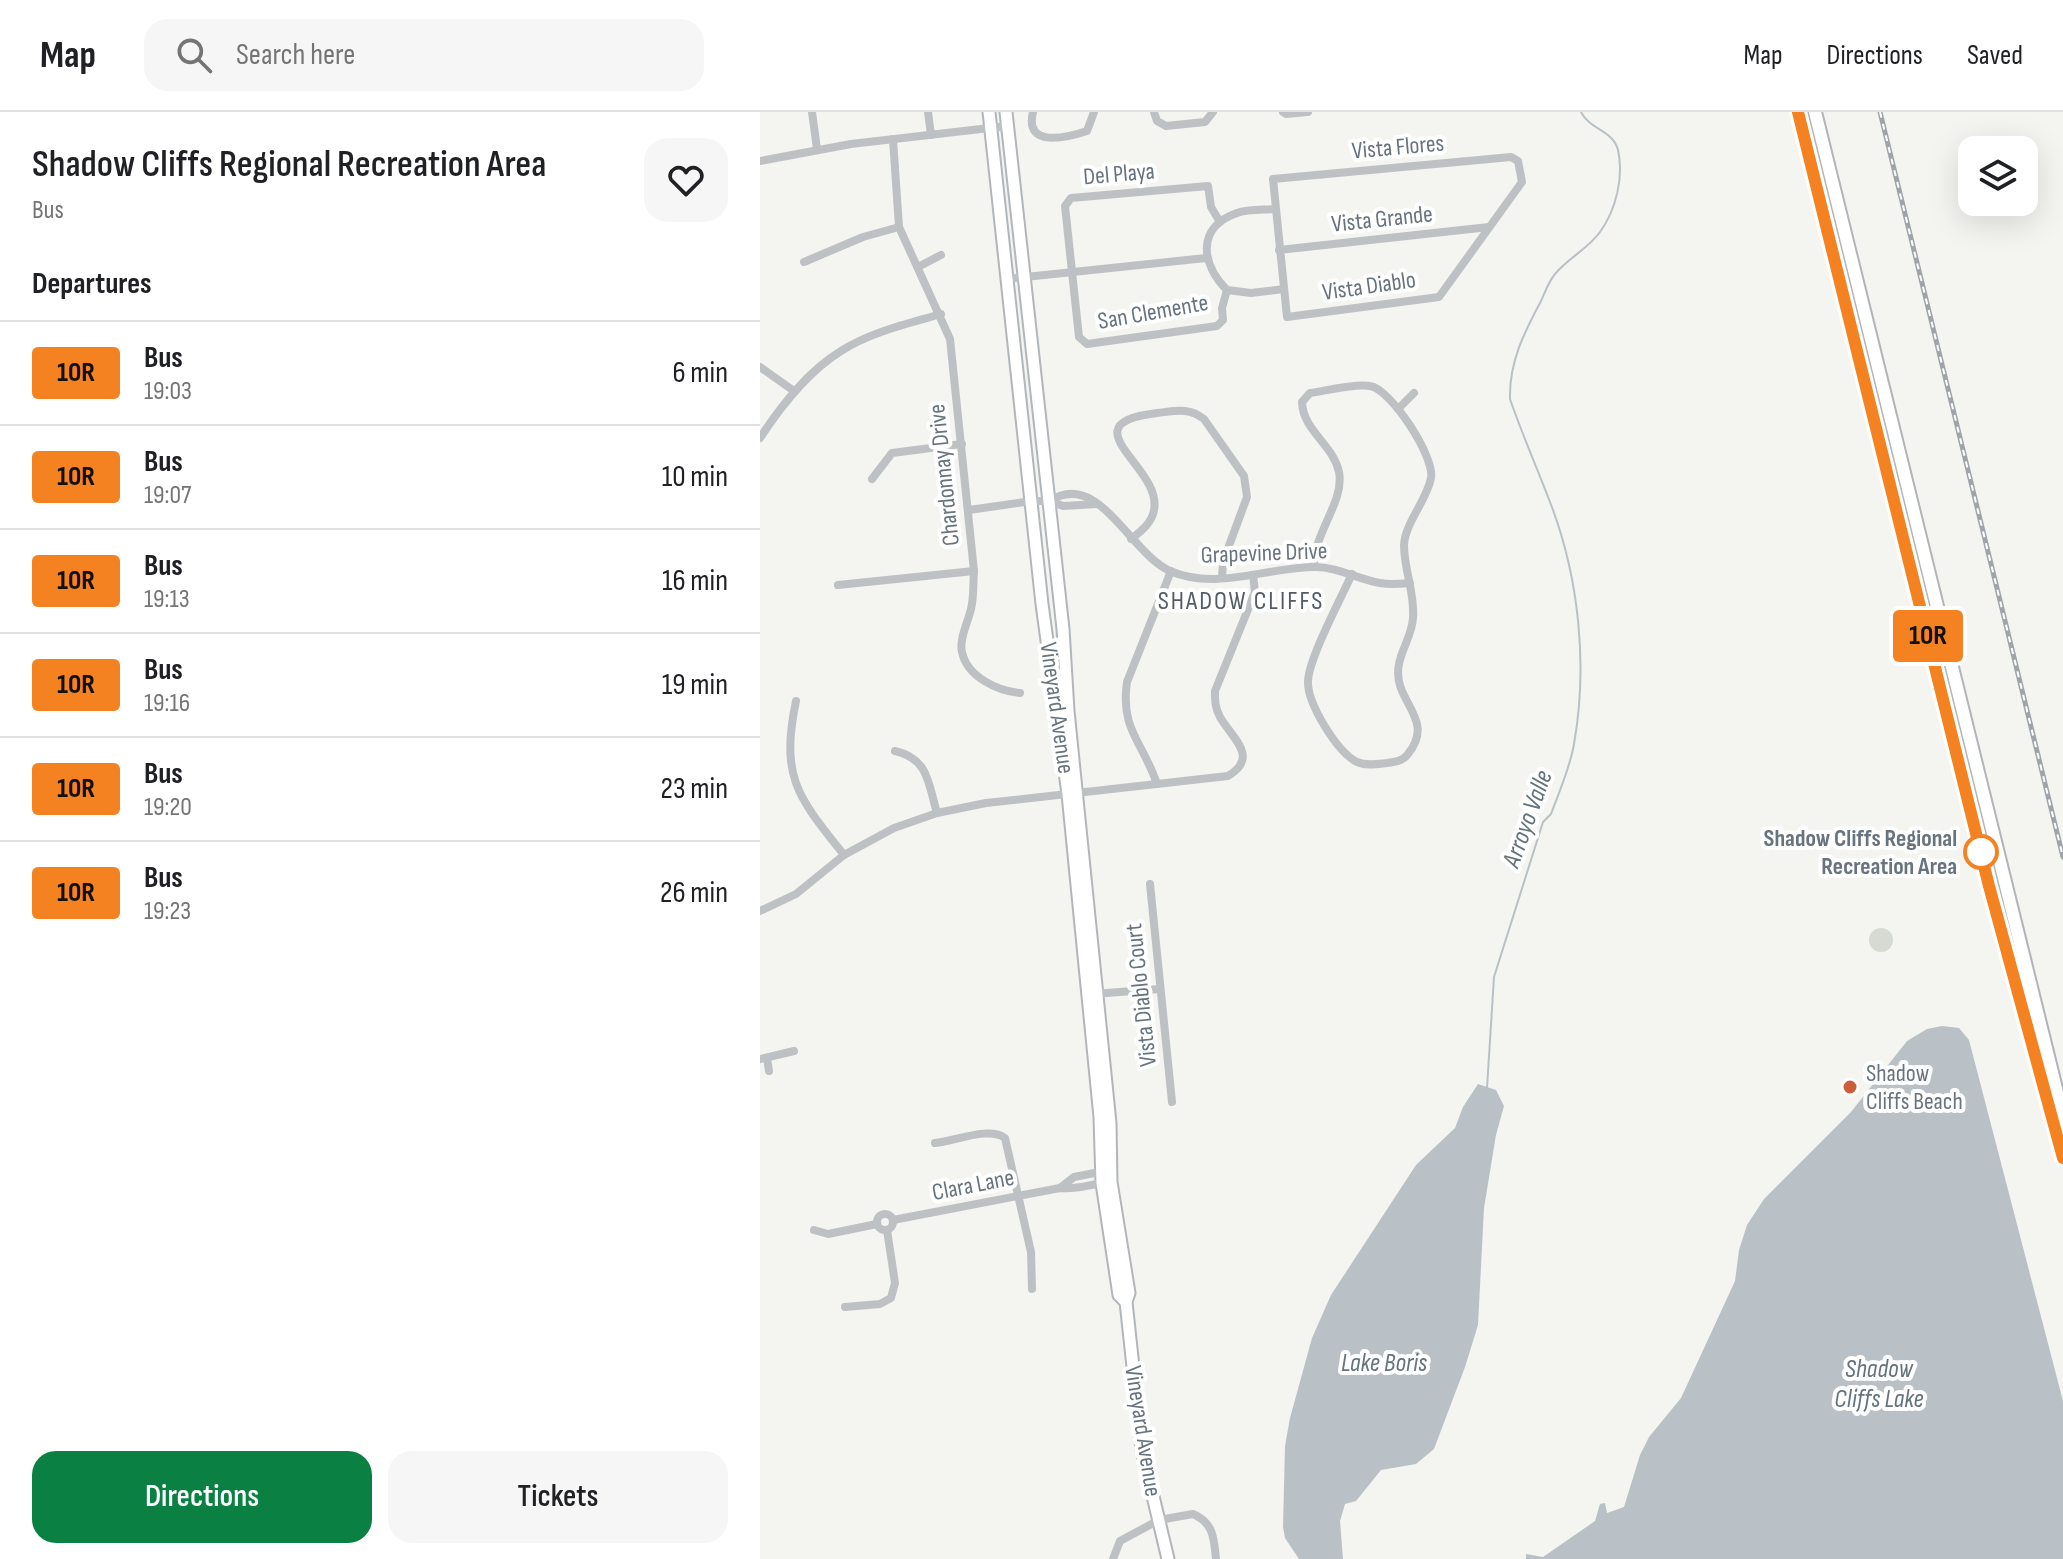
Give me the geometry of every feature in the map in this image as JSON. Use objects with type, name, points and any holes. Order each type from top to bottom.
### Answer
[{"type":"main road","points":[[1798,112],[1989,886],[2063,1158]]},
{"type":"main road","points":[[1815,112],[2063,1117]]},
{"type":"main road","points":[[1961,769],[1976,765]]},
{"type":"street","points":[[812,112],[817,149]]},
{"type":"street","points":[[928,112],[931,135]]},
{"type":"street","name":"Vineyard Avenue","points":[[989,112],[1042,604],[1073,794]]},
{"type":"street","name":"Vineyard Avenue","points":[[1006,112],[1050,501],[1073,794],[1093,994],[1110,1123],[1105,1175],[1129,1293],[1126,1302],[1142,1450],[1168,1559]]},
{"type":"street","points":[[1033,112],[1030,123],[1034,132],[1042,137],[1087,131],[1094,112]]},
{"type":"street","points":[[1154,112],[1157,121],[1166,126],[1205,122],[1213,112]]},
{"type":"street","points":[[1283,112],[1308,112]]},
{"type":"street","points":[[760,161],[817,149],[1007,126]]},
{"type":"street","points":[[804,262],[863,237],[899,227],[893,139]]},
{"type":"street","name":"Vista Flores","points":[[1279,250],[1273,179],[1511,157],[1518,161],[1522,182],[1489,227]]},
{"type":"street","name":"Del Playa","points":[[1072,271],[1065,206],[1071,198],[1208,186],[1211,207],[1220,222]]},
{"type":"street","points":[[1275,209],[1238,213],[1220,222],[1206,247],[1206,258],[1212,273],[1227,290],[1251,293],[1284,289]]},
{"type":"street","name":"Chardonnay Drive","points":[[899,227],[950,339],[974,571],[972,607],[961,651],[970,668],[983,680],[1003,691],[1020,693]]},
{"type":"street","name":"Vista Grande","points":[[1279,250],[1489,227]]},
{"type":"street","name":"Vista Diablo","points":[[1279,250],[1287,317],[1439,297],[1489,227]]},
{"type":"street","points":[[918,267],[941,255]]},
{"type":"street","points":[[1007,279],[1206,258]]},
{"type":"street","name":"San Clemente","points":[[1072,271],[1079,337],[1087,344],[1217,326],[1223,320],[1222,308],[1227,290]]},
{"type":"street","points":[[760,438],[794,391],[839,352],[876,334],[941,314]]},
{"type":"street","points":[[760,367],[794,391]]},
{"type":"street","points":[[1314,567],[1318,536],[1339,487],[1339,472],[1303,416],[1302,402],[1310,393],[1369,385],[1381,390],[1398,409],[1430,457],[1432,477],[1404,543],[1413,625],[1397,675],[1399,690],[1416,716],[1418,725],[1412,747],[1406,757],[1396,762],[1364,764],[1353,760],[1323,722],[1309,696],[1309,670],[1352,574]]},
{"type":"street","points":[[1398,409],[1414,393]]},
{"type":"street","points":[[1131,539],[1147,526],[1154,512],[1155,497],[1149,483],[1118,439],[1118,427],[1133,416],[1187,409],[1204,419],[1244,476],[1247,486],[1247,497],[1223,562],[1222,578]]},
{"type":"street","points":[[872,479],[892,453],[962,444]]},
{"type":"street","name":"Grapevine Drive","points":[[969,510],[1032,501],[1050,501],[1063,506],[1097,504],[1150,557],[1171,571],[1207,578],[1314,567],[1333,568],[1377,583],[1410,583]]},
{"type":"street","points":[[838,585],[974,571]]},
{"type":"street","points":[[1157,784],[1149,761],[1125,716],[1124,700],[1127,682],[1171,571]]},
{"type":"street","points":[[760,911],[796,894],[844,855],[894,828],[937,813],[986,803],[1228,776],[1237,771],[1243,752],[1215,706],[1215,691],[1255,592],[1253,575]]},
{"type":"street","points":[[796,701],[791,724],[791,771],[799,794],[844,855]]},
{"type":"street","points":[[895,751],[911,755],[922,764],[937,813]]},
{"type":"street","name":"Vista Diablo Court","points":[[1150,884],[1172,1102]]},
{"type":"street","points":[[1093,994],[1160,989]]},
{"type":"street","points":[[769,1071],[764,1058],[794,1051]]},
{"type":"street","points":[[935,1143],[957,1141],[989,1132],[1000,1134],[1008,1145],[1031,1252],[1032,1289]]},
{"type":"street","name":"Clara Lane","points":[[893,1220],[1060,1188],[1074,1177],[1105,1175]]},
{"type":"street","points":[[882,1214],[889,1215],[893,1220],[887,1230],[877,1224],[882,1214]]},
{"type":"street","points":[[814,1230],[828,1234],[877,1224]]},
{"type":"street","points":[[845,1307],[880,1304],[891,1298],[895,1283],[887,1230]]},
{"type":"street","points":[[1113,1559],[1120,1541],[1159,1520],[1193,1514],[1209,1524],[1216,1559]]},
{"type":"shaded area","points":[[1881,928],[1890,931],[1893,940],[1890,949],[1881,952],[1872,949],[1869,940],[1872,931]]},
{"type":"water","name":"Shadow Cliffs Lake","points":[[1942,1026],[1959,1028],[1969,1040],[2063,1401],[2063,1559],[1526,1559],[1526,1554],[1543,1557],[1595,1521],[1600,1504],[1605,1503],[1607,1513],[1624,1507],[1640,1455],[1649,1437],[1681,1398],[1735,1281],[1739,1250],[1747,1225],[1764,1199],[1851,1112],[1907,1041],[1927,1029]]},
{"type":"water","name":"Lake Boris","points":[[1478,1084],[1496,1090],[1504,1106],[1484,1208],[1478,1325],[1465,1367],[1434,1449],[1416,1464],[1381,1470],[1356,1501],[1345,1504],[1340,1521],[1343,1559],[1299,1559],[1285,1538],[1283,1527],[1285,1446],[1312,1338],[1331,1295],[1416,1165],[1455,1128],[1463,1107]]},
{"type":"waterway","name":"Arroyo Valle","points":[[1487,1088],[1494,977],[1543,822],[1551,814],[1567,771],[1578,714],[1580,652],[1568,560],[1550,502],[1510,399],[1510,385],[1519,348],[1549,283],[1560,268],[1600,232],[1617,193],[1620,160],[1615,143],[1581,112]]},
{"type":"railway","points":[[1880,112],[2063,857]]},
{"type":"bus line","name":"10R","points":[[1798,112],[1989,886],[2063,1158]]},
{"type":"place","name":"Shadow Cliffs Regional Recreation Area","points":[[1981,852]]},
{"type":"place","name":"Shadow Cliffs Beach","points":[[1850,1087]]},
{"type":"district","name":"SHADOW CLIFFS","points":[[1241,601]]}]
